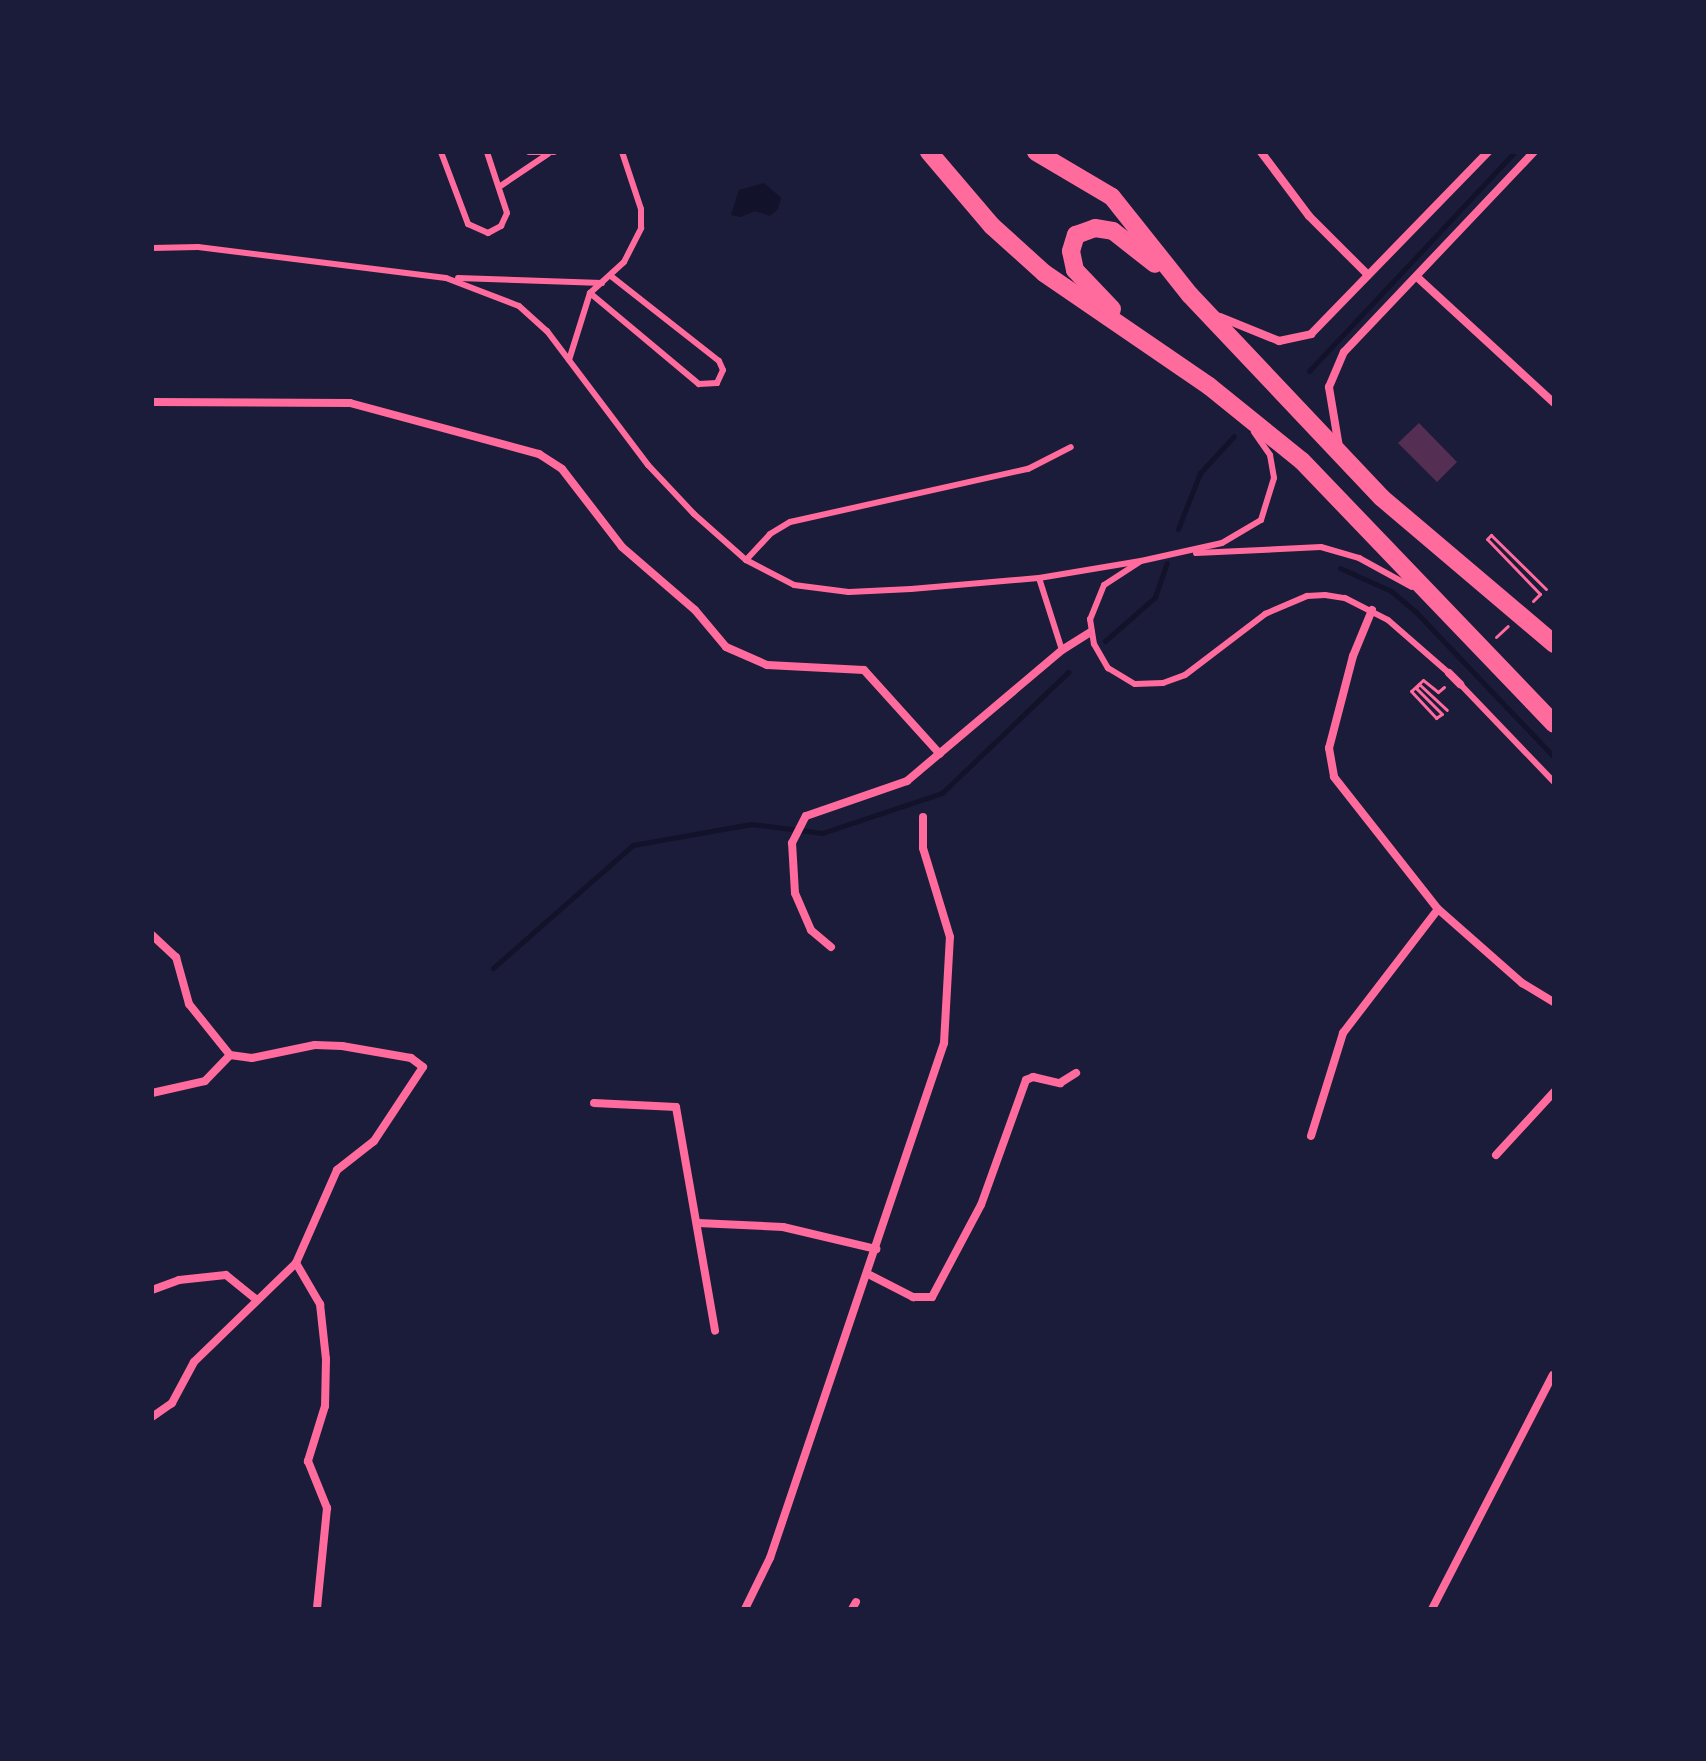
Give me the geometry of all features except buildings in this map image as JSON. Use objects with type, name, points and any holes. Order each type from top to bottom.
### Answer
[{"type":"main road","points":[[929,152],[992,226],[1044,273],[1209,386],[1328,485],[1554,724]]},
{"type":"main road","points":[[1036,152],[1112,197],[1196,301],[1382,498],[1554,644]]},
{"type":"main road","points":[[1146,343],[1075,270],[1071,251],[1076,235],[1095,228],[1113,231],[1196,301]]},
{"type":"street","points":[[1261,152],[1309,216],[1368,275]]},
{"type":"street","points":[[1196,301],[1259,336],[1297,339],[1311,334],[1488,152]]},
{"type":"street","points":[[1342,455],[1329,405],[1331,375],[1344,352],[1417,277],[1462,222],[1534,152]]},
{"type":"street","points":[[1417,277],[1554,403]]},
{"type":"street","points":[[152,402],[350,403],[539,454],[562,469],[622,547],[695,610],[726,647],[767,665],[864,670],[940,754]]},
{"type":"street","points":[[1372,610],[1348,674],[1329,765],[1352,802],[1438,909],[1522,983],[1554,1002]]},
{"type":"street","points":[[831,947],[800,912],[792,843],[806,816],[907,781],[1062,650],[1091,632]]},
{"type":"street","points":[[1449,673],[1460,684]]},
{"type":"street","points":[[745,1609],[770,1558],[868,1274],[948,1019],[950,937],[923,848],[923,817]]},
{"type":"street","points":[[1311,1136],[1343,1033],[1438,909]]},
{"type":"street","points":[[152,935],[176,957],[189,1004],[230,1055],[252,1058],[315,1045],[342,1046],[411,1058],[423,1067],[374,1141],[337,1170],[296,1263],[194,1362],[172,1403],[152,1417]]},
{"type":"street","points":[[152,1093],[205,1081],[230,1055]]},
{"type":"street","points":[[868,1274],[913,1297],[932,1297],[993,1179],[1026,1080],[1033,1077],[1060,1083],[1076,1073]]},
{"type":"street","points":[[1496,1155],[1554,1092]]},
{"type":"street","points":[[594,1103],[676,1107],[715,1331]]},
{"type":"street","points":[[698,1223],[783,1227],[876,1249]]},
{"type":"street","points":[[296,1263],[320,1304],[326,1359],[325,1406],[308,1461],[327,1508],[317,1609]]},
{"type":"street","points":[[152,1290],[179,1280],[226,1275],[256,1299]]},
{"type":"street","points":[[1432,1609],[1553,1375]]},
{"type":"lane","points":[[441,152],[474,229],[488,233],[505,220],[499,187],[487,152]]},
{"type":"lane","points":[[529,152],[551,153]]},
{"type":"lane","points":[[569,360],[590,293],[611,276],[634,247],[641,228],[641,209],[622,152]]},
{"type":"lane","points":[[499,187],[551,153]]},
{"type":"lane","points":[[152,248],[198,247],[446,278],[602,283]]},
{"type":"lane","points":[[590,293],[699,384],[717,383],[723,370],[719,361],[611,276]]},
{"type":"lane","points":[[446,278],[519,306],[569,360],[648,465],[746,560],[794,585],[821,591],[1039,578],[1177,554],[1222,543],[1253,528],[1272,494],[1273,466],[1264,444],[1209,386]]},
{"type":"lane","points":[[746,560],[770,534],[790,522],[1028,469],[1071,447]]},
{"type":"lane","points":[[1177,554],[1321,547],[1385,570],[1460,627]]},
{"type":"lane","points":[[1141,561],[1104,585],[1093,607],[1091,632],[1108,668],[1135,684],[1150,685],[1185,675],[1265,614],[1307,596],[1345,598],[1372,610],[1449,673]]},
{"type":"lane","points":[[1039,578],[1062,650]]},
{"type":"lane","points":[[1460,684],[1554,782]]},
{"type":"path","points":[[1540,594],[1487,539],[1491,535],[1546,589]]},
{"type":"path","points":[[1438,692],[1423,680],[1411,691],[1436,718],[1442,714],[1416,688],[1419,684],[1447,710]]},
{"type":"shaded area","points":[[764,183],[781,198],[778,209],[770,216],[755,211],[741,217],[731,215],[739,190]]},
{"type":"waterway","points":[[1309,371],[1515,152]]},
{"type":"waterway","points":[[1178,529],[1200,473],[1234,436]]},
{"type":"waterway","points":[[1105,641],[1155,597],[1167,563]]},
{"type":"waterway","points":[[1340,568],[1391,591],[1415,611],[1554,757]]},
{"type":"waterway","points":[[493,968],[633,845],[751,824],[822,833],[942,793],[1068,672]]}]
